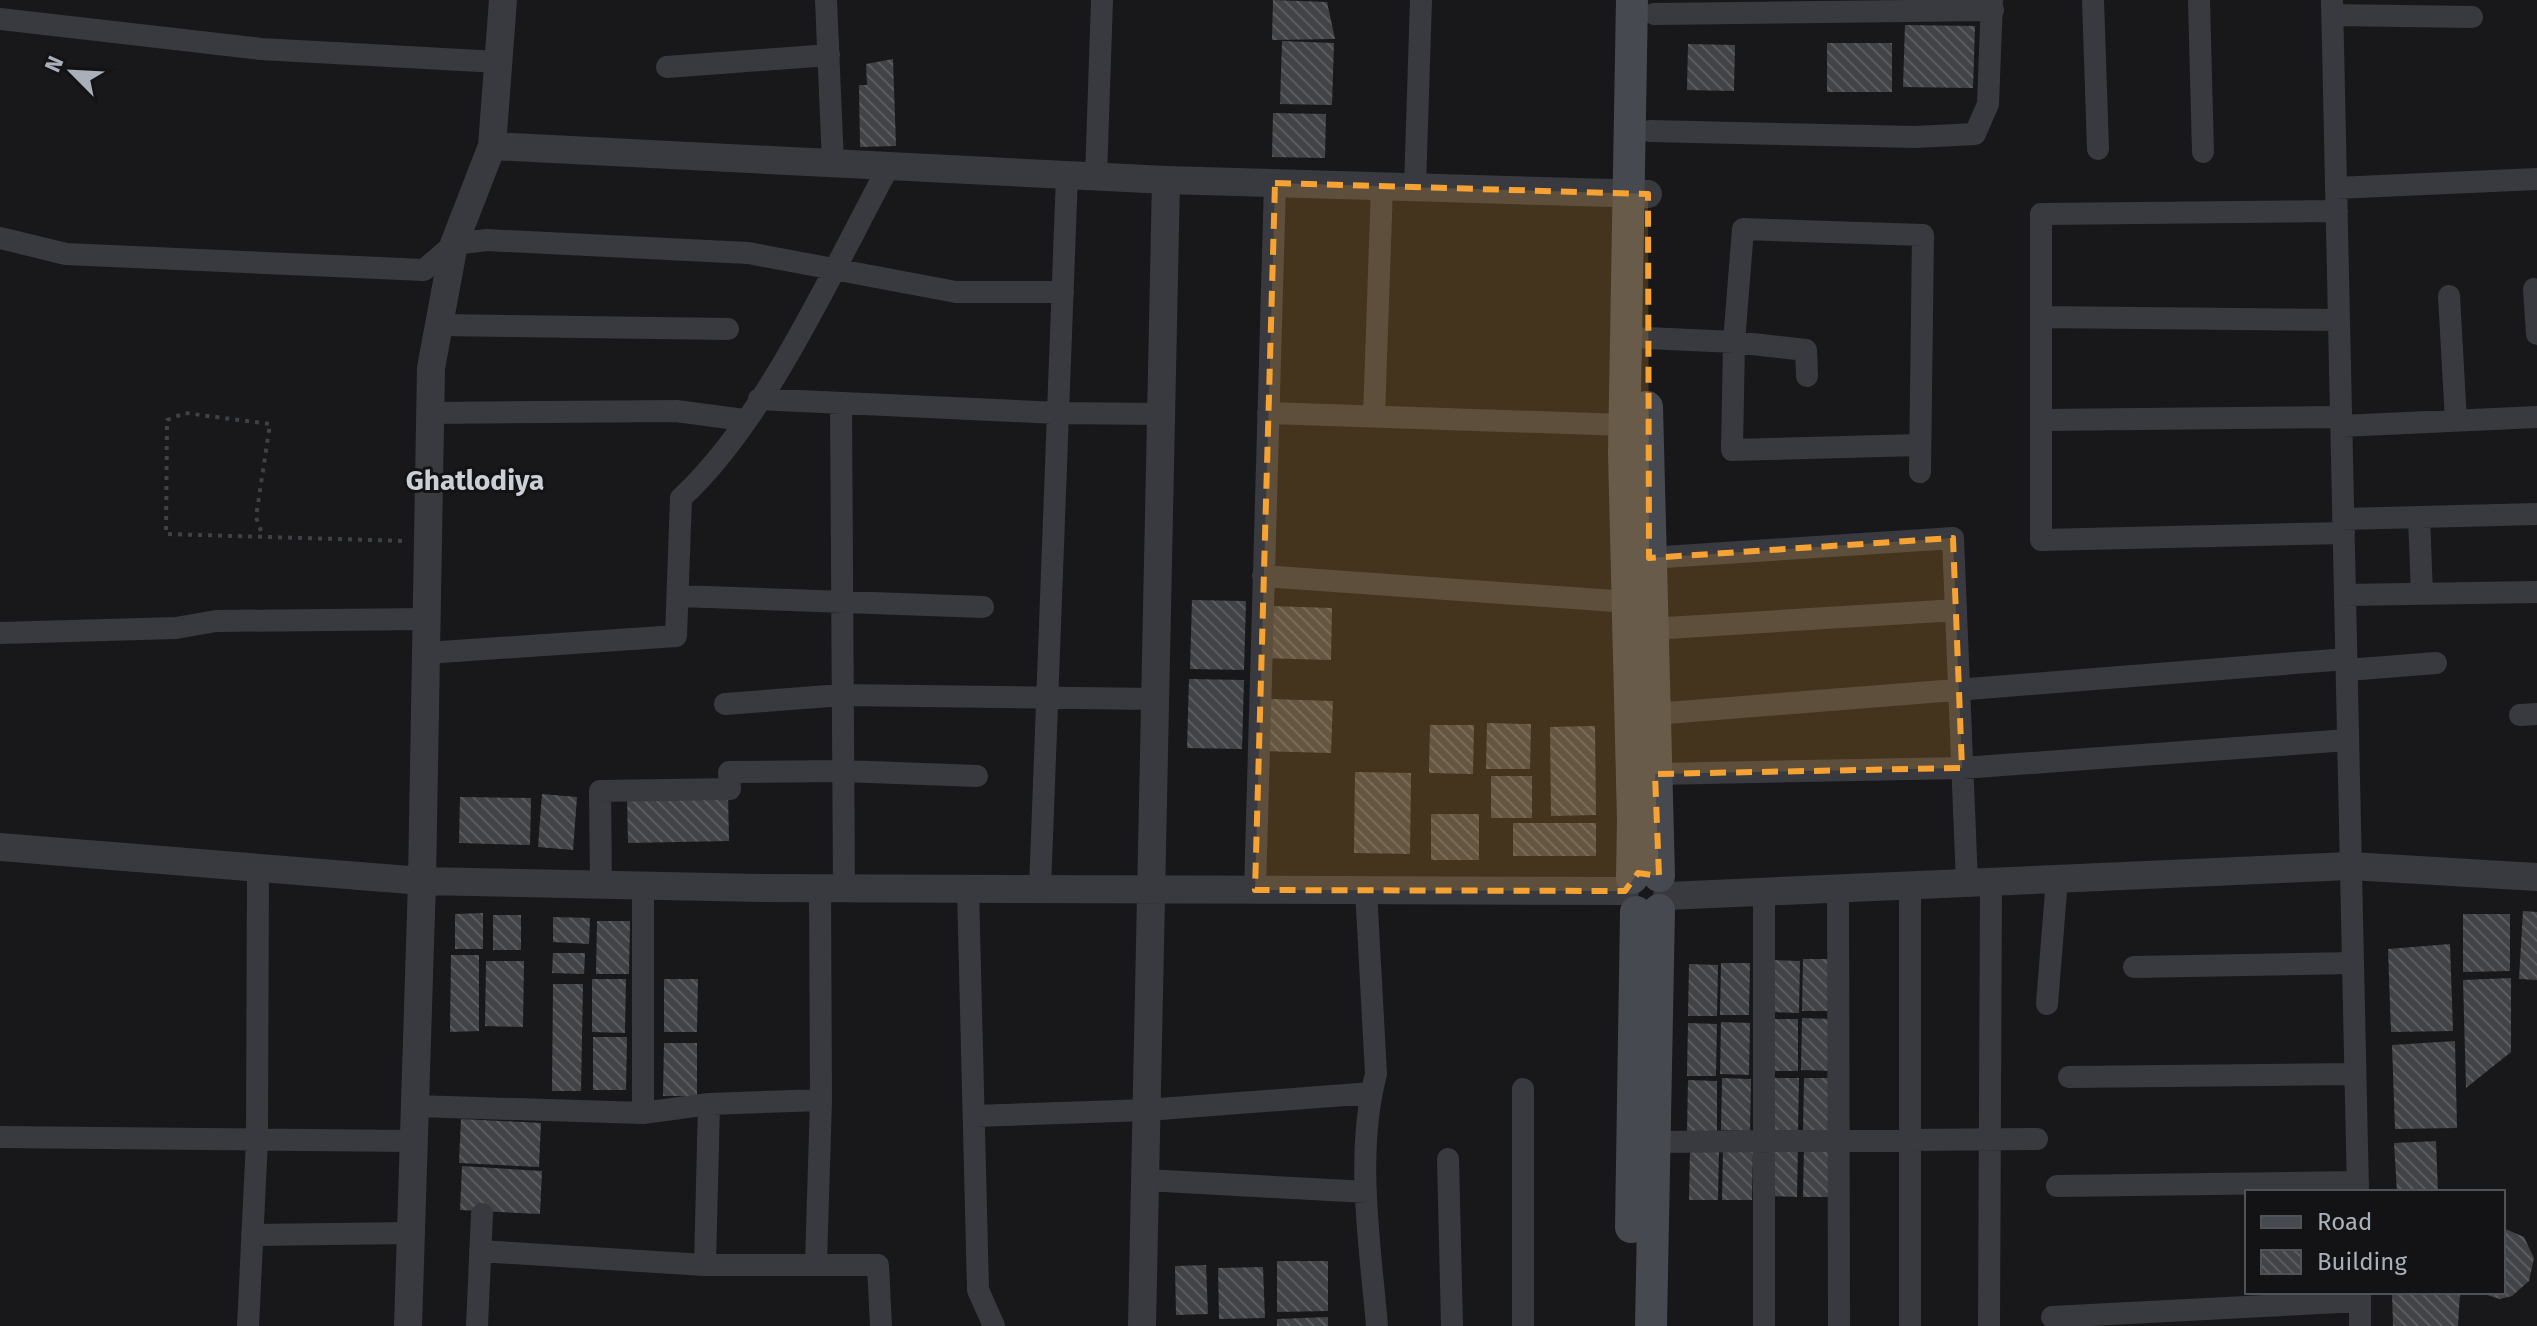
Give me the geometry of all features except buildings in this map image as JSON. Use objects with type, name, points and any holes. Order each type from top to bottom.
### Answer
[{"type":"main road","points":[[1631,1326],[1646,894],[1655,774],[1647,338],[1638,194],[1650,131],[1647,5]]},
{"type":"main road","points":[[1647,5],[1625,425],[1628,602],[1646,894],[1654,1142],[1651,1326]]},
{"type":"street","points":[[408,1326],[422,881],[431,368],[454,244],[492,146],[503,0]]},
{"type":"street","points":[[826,0],[833,163]]},
{"type":"street","points":[[1096,177],[1102,0]]},
{"type":"street","points":[[1415,187],[1421,0]]},
{"type":"street","points":[[2093,0],[2098,149]]},
{"type":"street","points":[[2199,0],[2203,152]]},
{"type":"street","points":[[1647,5],[1993,5],[1988,104],[1975,134],[1915,137],[1650,131]]},
{"type":"street","points":[[2057,1186],[2358,1187],[2332,8],[2472,17]]},
{"type":"street","points":[[0,19],[261,49],[498,62]]},
{"type":"street","points":[[667,67],[829,55]]},
{"type":"street","points":[[492,146],[1166,180],[1638,194]]},
{"type":"street","points":[[426,653],[676,636],[681,498],[711,471],[759,399],[889,166]]},
{"type":"street","points":[[1040,889],[1067,175]]},
{"type":"street","points":[[2336,188],[2537,179]]},
{"type":"street","points":[[1142,1326],[1166,180]]},
{"type":"street","points":[[1255,890],[1275,183]]},
{"type":"street","points":[[1374,416],[1382,186]]},
{"type":"street","points":[[2337,211],[2041,214],[2041,540],[2344,526],[2419,517],[2537,514]]},
{"type":"street","points":[[1919,445],[1732,450],[1734,342],[1743,229],[1923,235],[1920,472]]},
{"type":"street","points":[[0,238],[66,254],[424,270],[454,244],[487,240],[748,253],[956,292],[1063,292]]},
{"type":"street","points":[[2534,289],[2537,334]]},
{"type":"street","points":[[2449,296],[2456,421]]},
{"type":"street","points":[[2041,317],[2339,320]]},
{"type":"street","points":[[439,325],[728,329]]},
{"type":"street","points":[[1647,338],[1734,342],[1806,350],[1807,376]]},
{"type":"street","points":[[759,399],[1058,413],[1162,414]]},
{"type":"street","points":[[816,1263],[832,888],[843,771],[841,403]]},
{"type":"street","points":[[430,413],[676,411],[744,420]]},
{"type":"street","points":[[1268,413],[1625,425]]},
{"type":"street","points":[[2041,420],[2341,422],[2537,417]]},
{"type":"street","points":[[2419,517],[2422,594]]},
{"type":"street","points":[[1649,558],[1953,538],[1962,768],[1979,882],[1990,1139],[1989,1326]]},
{"type":"street","points":[[1263,576],[1628,602]]},
{"type":"street","points":[[2345,595],[2537,592]]},
{"type":"street","points":[[678,596],[983,607]]},
{"type":"street","points":[[1651,629],[1956,610]]},
{"type":"street","points":[[0,633],[176,628],[216,621],[427,619]]},
{"type":"street","points":[[1654,714],[1959,688],[2346,664],[2436,663]]},
{"type":"street","points":[[725,704],[842,695],[1047,695],[1156,699]]},
{"type":"street","points":[[1655,774],[1962,768],[2348,740]]},
{"type":"street","points":[[601,885],[600,791],[730,789],[729,772],[843,771],[977,776]]},
{"type":"street","points":[[0,847],[422,881],[643,886],[1646,894],[2351,866],[2537,877]]},
{"type":"street","points":[[248,1326],[257,1140],[258,868]]},
{"type":"street","points":[[2047,1004],[2057,879]]},
{"type":"street","points":[[1910,885],[1910,1326]]},
{"type":"street","points":[[643,886],[643,1113]]},
{"type":"street","points":[[1838,888],[1839,1326]]},
{"type":"street","points":[[968,889],[978,1290],[994,1326]]},
{"type":"street","points":[[1366,890],[1376,1074],[1371,1093],[1366,1192],[1377,1326]]},
{"type":"street","points":[[1764,891],[1764,1326]]},
{"type":"street","points":[[2134,967],[2353,963]]},
{"type":"street","points":[[2069,1077],[2355,1074]]},
{"type":"street","points":[[1523,1089],[1523,1326]]},
{"type":"street","points":[[976,1116],[1147,1110],[1371,1093]]},
{"type":"street","points":[[415,1106],[643,1113],[709,1104],[821,1100]]},
{"type":"street","points":[[705,1265],[709,1104]]},
{"type":"street","points":[[0,1137],[414,1141]]},
{"type":"street","points":[[1654,1142],[2037,1139]]},
{"type":"street","points":[[1448,1159],[1452,1326]]},
{"type":"street","points":[[1146,1180],[1366,1192]]},
{"type":"street","points":[[477,1326],[482,1214]]},
{"type":"street","points":[[252,1235],[411,1233]]},
{"type":"street","points":[[480,1251],[705,1265],[878,1265],[881,1326]]},
{"type":"street","points":[[2052,1317],[2360,1297],[2360,1326]]},
{"type":"path","points":[[261,531],[256,517],[270,424],[185,413],[167,420],[166,534],[428,541]]},
{"type":"highlighted area","points":[[1275,183],[1648,194],[1649,558],[1953,538],[1962,768],[1655,774],[1659,876],[1638,873],[1625,891],[1255,890]]},
{"type":"district","name":"Ghatlodiya","points":[[475,480]]}]
